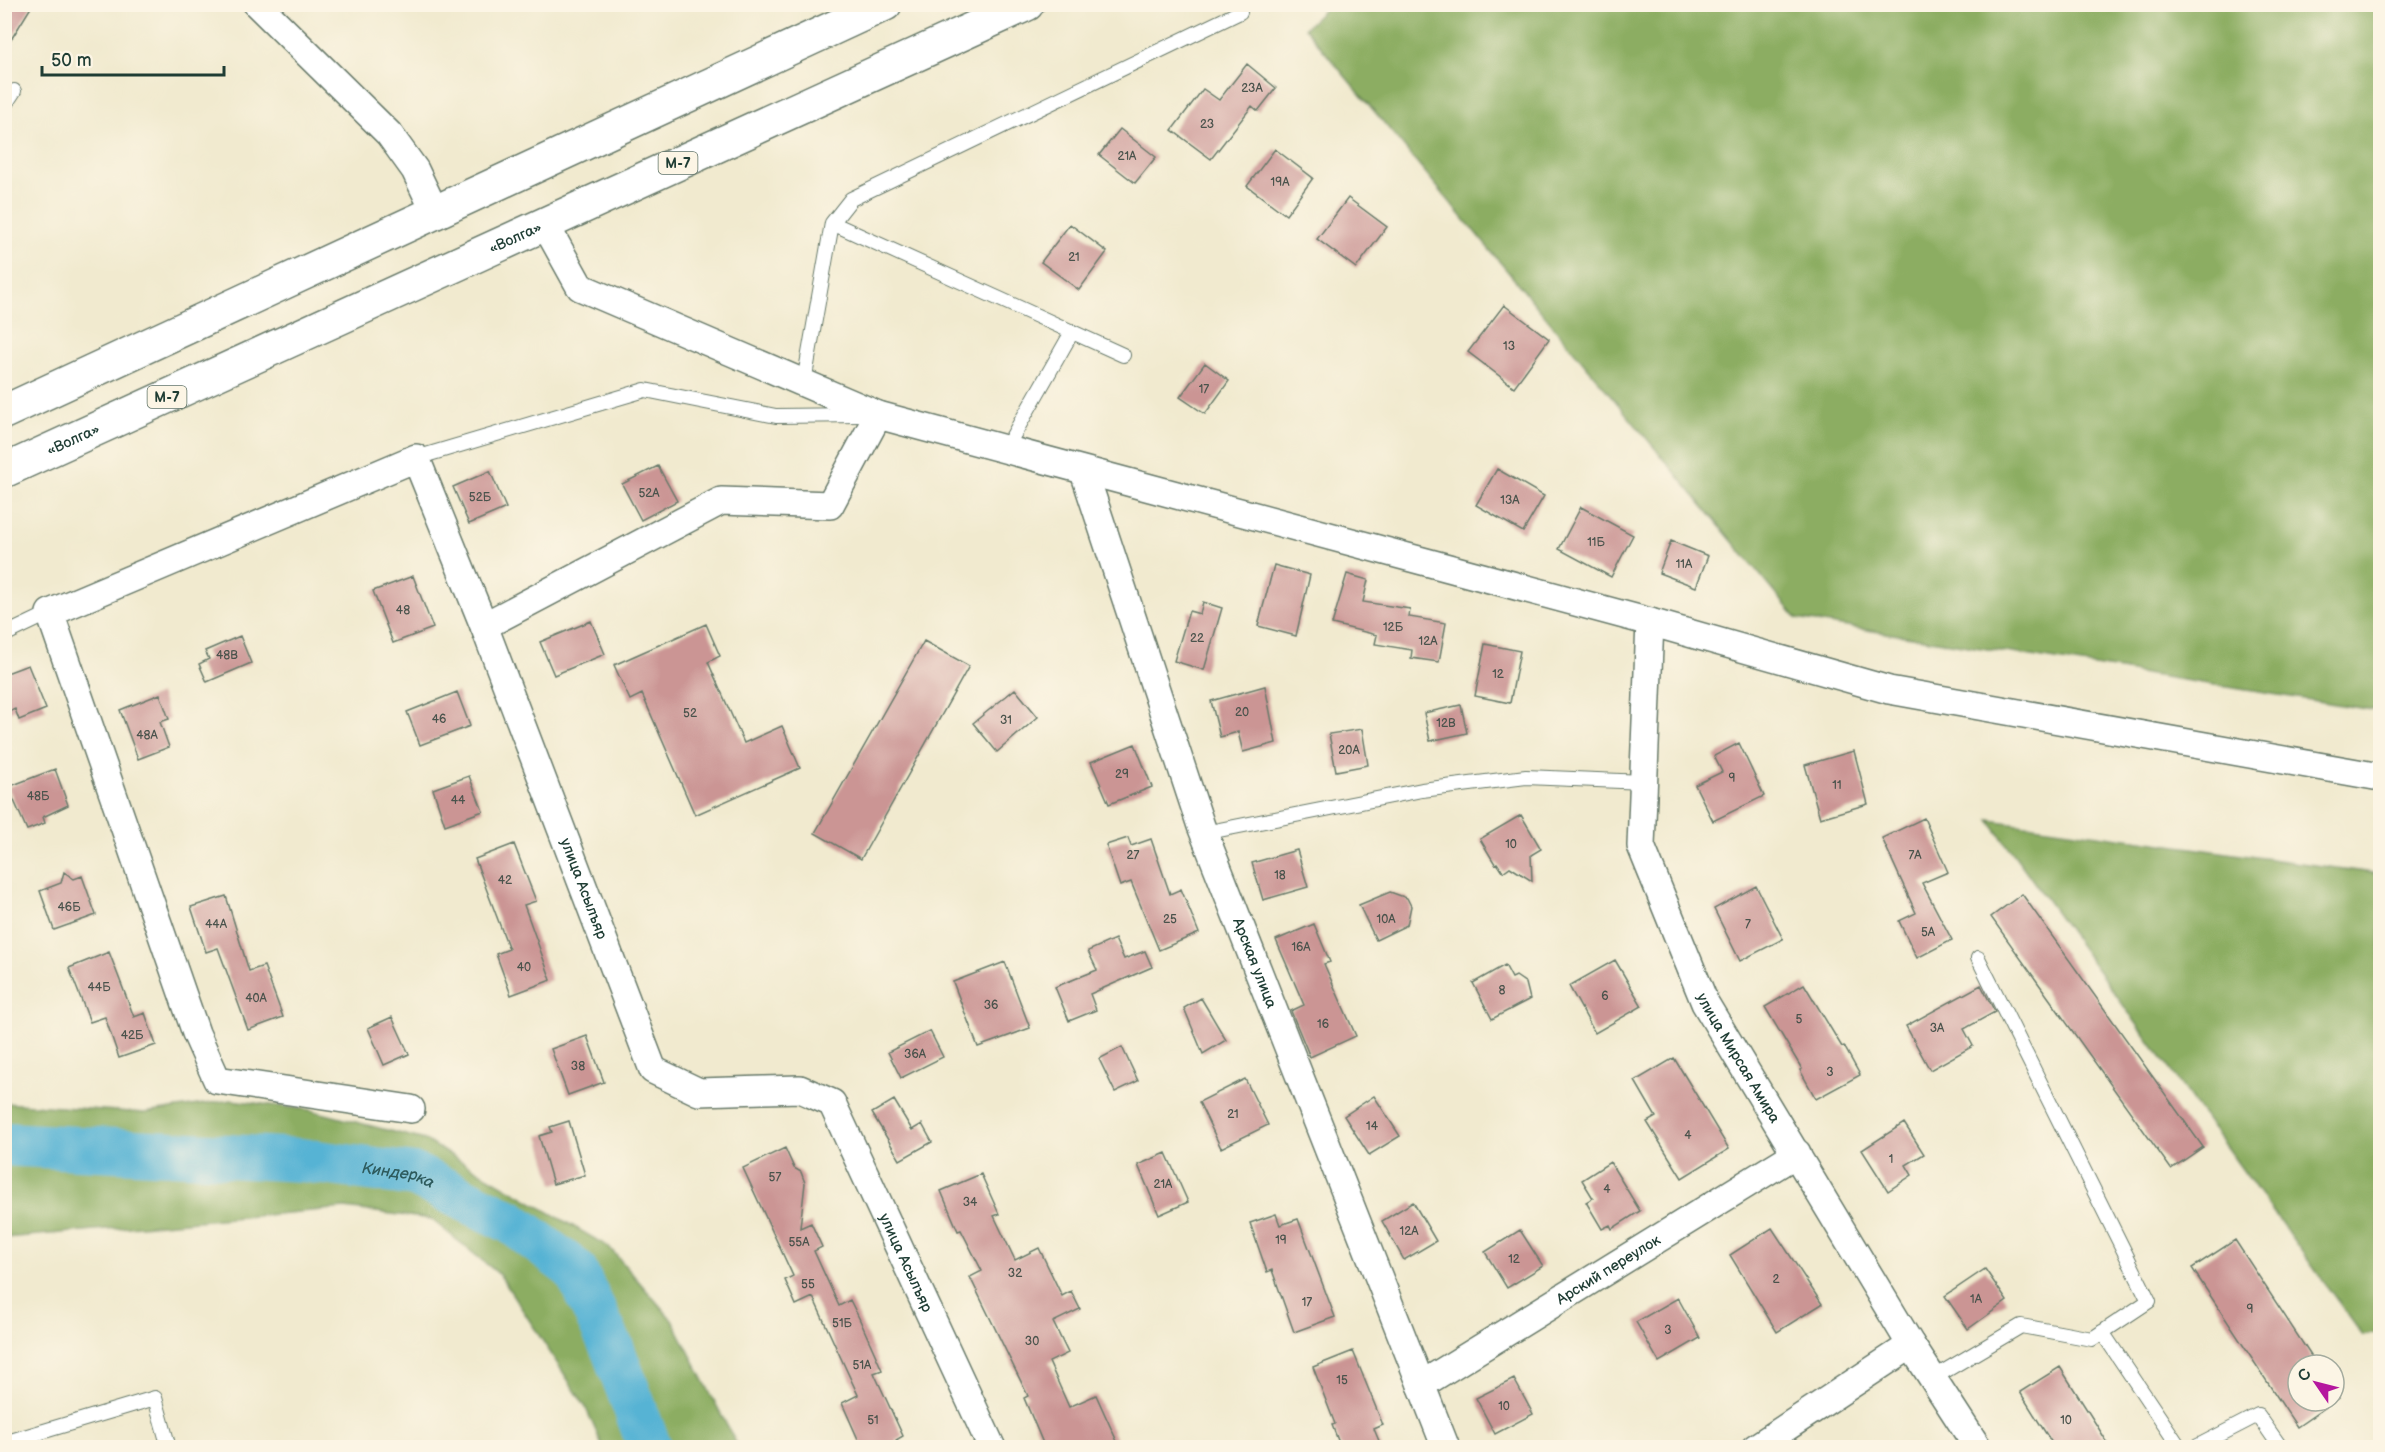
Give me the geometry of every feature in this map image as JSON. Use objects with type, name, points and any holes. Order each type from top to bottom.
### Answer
[{"type":"highway","points":[[4,412],[885,4]]},
{"type":"highway","name":"«Волга»","points":[[4,471],[1027,4]]},
{"type":"street","points":[[257,4],[388,134],[415,170],[435,212]]},
{"type":"street","points":[[545,224],[580,287],[878,415],[1650,622],[1889,690],[2380,777]]},
{"type":"street","points":[[484,626],[721,501],[830,505],[878,415]]},
{"type":"street","points":[[411,1109],[217,1080],[196,1033],[50,613],[416,458]]},
{"type":"street","name":"улица Асылъяр","points":[[416,458],[484,626],[653,1070],[699,1092],[800,1089],[832,1103],[992,1448]]},
{"type":"street","name":"Арская улица","points":[[1084,472],[1204,833],[1446,1448]]},
{"type":"street","name":"улица Мирсая Амира","points":[[1650,622],[1641,846],[1705,1003],[1911,1345],[1978,1448]]},
{"type":"street","name":"Арский переулок","points":[[1421,1385],[1797,1153]]},
{"type":"street","points":[[1755,1448],[1911,1345]]},
{"type":"lane","points":[[804,382],[832,223],[851,199],[1240,12]]},
{"type":"lane","points":[[4,106],[14,91]]},
{"type":"lane","points":[[832,223],[1123,356]]},
{"type":"lane","points":[[1005,450],[1072,332]]},
{"type":"lane","points":[[416,458],[645,390],[776,416],[878,415]]},
{"type":"lane","points":[[4,635],[50,613]]},
{"type":"lane","points":[[1204,833],[1422,790],[1526,777],[1644,782]]},
{"type":"lane","points":[[1933,1378],[2020,1326],[2092,1339],[2149,1301],[1978,958]]},
{"type":"lane","points":[[2102,1332],[2180,1448]]},
{"type":"lane","points":[[4,1443],[155,1398],[169,1448]]},
{"type":"lane","points":[[2194,1448],[2258,1414],[2281,1448]]},
{"type":"green space","points":[[1330,4],[2380,5],[2380,711],[1797,619],[1305,28]]},
{"type":"green space","points":[[1989,820],[2380,874],[2380,1332],[2363,1336]]},
{"type":"green space","points":[[231,1100],[310,1110],[425,1140],[609,1247],[673,1321],[738,1447],[603,1447],[585,1406],[500,1275],[431,1219],[345,1208],[5,1238],[5,1103],[145,1113]]},
{"type":"building","points":[[4,4],[33,4],[4,51]]},
{"type":"building","points":[[1247,64],[1276,88],[1258,111],[1252,106],[1211,159],[1172,130],[1203,89],[1219,100]]},
{"type":"building","points":[[1120,129],[1156,157],[1135,183],[1099,155]]},
{"type":"building","points":[[1275,149],[1313,178],[1286,215],[1247,186]]},
{"type":"building","points":[[1348,198],[1387,227],[1356,268],[1317,239]]},
{"type":"building","points":[[1070,224],[1107,252],[1079,290],[1041,262]]},
{"type":"building","points":[[1504,305],[1549,339],[1514,387],[1468,352]]},
{"type":"building","points":[[1205,363],[1229,381],[1205,414],[1180,397]]},
{"type":"building","points":[[658,466],[677,501],[641,520],[622,484]]},
{"type":"building","points":[[1497,469],[1544,496],[1523,532],[1476,505]]},
{"type":"building","points":[[490,471],[506,508],[469,524],[453,487]]},
{"type":"building","points":[[1581,507],[1633,535],[1611,577],[1559,549]]},
{"type":"building","points":[[1671,541],[1708,556],[1696,587],[1659,573]]},
{"type":"building","points":[[1274,565],[1310,575],[1296,636],[1258,626]]},
{"type":"building","points":[[1347,574],[1368,580],[1363,602],[1410,609],[1409,617],[1446,623],[1439,662],[1411,658],[1412,650],[1375,644],[1377,635],[1332,624]]},
{"type":"building","points":[[413,576],[433,628],[393,643],[373,591]]},
{"type":"building","points":[[1203,602],[1222,608],[1204,670],[1174,661],[1189,611],[1200,614]]},
{"type":"building","points":[[591,621],[605,654],[554,675],[540,642]]},
{"type":"building","points":[[706,624],[720,656],[708,662],[744,743],[782,726],[800,768],[695,815],[642,694],[630,700],[614,665]]},
{"type":"building","points":[[240,636],[251,663],[207,682],[199,664],[209,659],[205,651]]},
{"type":"building","points":[[924,641],[969,666],[861,859],[815,833]]},
{"type":"building","points":[[1485,644],[1520,651],[1510,703],[1475,696]]},
{"type":"building","points":[[28,665],[46,709],[19,720],[15,709],[4,714],[4,674]]},
{"type":"building","points":[[1265,686],[1276,743],[1243,752],[1238,732],[1220,737],[1211,701]]},
{"type":"building","points":[[1015,689],[1038,717],[997,752],[973,723]]},
{"type":"building","points":[[457,692],[470,726],[420,745],[407,712]]},
{"type":"building","points":[[160,694],[169,719],[160,722],[169,747],[138,759],[120,710]]},
{"type":"building","points":[[1461,705],[1467,733],[1430,741],[1424,713]]},
{"type":"building","points":[[1362,729],[1368,765],[1336,771],[1329,734]]},
{"type":"building","points":[[1739,743],[1764,796],[1713,821],[1695,785],[1722,772],[1714,756]]},
{"type":"building","points":[[1135,744],[1152,787],[1109,804],[1091,762]]},
{"type":"building","points":[[1854,751],[1868,804],[1820,818],[1805,765]]},
{"type":"building","points":[[55,769],[68,805],[43,817],[45,823],[27,830],[8,787]]},
{"type":"building","points":[[469,776],[483,811],[445,825],[433,789]]},
{"type":"building","points":[[1521,815],[1541,849],[1531,855],[1532,881],[1510,867],[1503,872],[1497,863],[1495,864],[1480,839]]},
{"type":"building","points":[[1924,818],[1948,872],[1922,883],[1952,940],[1917,958],[1899,921],[1916,913],[1882,838]]},
{"type":"building","points":[[1128,838],[1131,846],[1151,839],[1170,894],[1181,889],[1199,933],[1159,950],[1131,882],[1120,886],[1106,845]]},
{"type":"building","points":[[514,844],[536,901],[524,905],[551,980],[511,995],[496,954],[509,949],[475,859]]},
{"type":"building","points":[[1297,850],[1308,887],[1263,900],[1252,863]]},
{"type":"building","points":[[64,872],[74,879],[82,876],[96,915],[54,930],[40,891],[61,883]]},
{"type":"building","points":[[1756,886],[1783,939],[1740,961],[1714,909]]},
{"type":"building","points":[[1390,892],[1407,898],[1411,906],[1407,925],[1376,940],[1359,905]]},
{"type":"building","points":[[2022,894],[2203,1147],[2171,1169],[1991,917]]},
{"type":"building","points":[[226,896],[249,971],[264,966],[283,1017],[248,1030],[218,948],[206,952],[191,907]]},
{"type":"building","points":[[1314,924],[1330,962],[1324,964],[1356,1036],[1310,1057],[1291,1011],[1304,1005],[1276,940]]},
{"type":"building","points":[[1115,939],[1124,959],[1145,951],[1152,967],[1090,994],[1096,1010],[1069,1021],[1055,987],[1097,970],[1088,951]]},
{"type":"building","points":[[109,952],[134,1017],[145,1013],[156,1045],[119,1058],[105,1017],[90,1022],[69,968]]},
{"type":"building","points":[[1615,960],[1642,1006],[1595,1033],[1569,986]]},
{"type":"building","points":[[1005,962],[1030,1028],[978,1047],[953,982]]},
{"type":"building","points":[[1505,965],[1512,978],[1516,976],[1526,983],[1530,999],[1492,1019],[1473,983]]},
{"type":"building","points":[[1804,984],[1860,1075],[1816,1099],[1800,1070],[1802,1069],[1765,1007]]},
{"type":"building","points":[[1981,985],[1995,1012],[1964,1029],[1973,1046],[1930,1070],[1906,1026]]},
{"type":"building","points":[[1201,998],[1226,1040],[1203,1054],[1184,1008]]},
{"type":"building","points":[[392,1017],[409,1054],[384,1065],[368,1028]]},
{"type":"building","points":[[930,1031],[943,1057],[901,1078],[888,1052]]},
{"type":"building","points":[[587,1036],[604,1082],[568,1095],[551,1049]]},
{"type":"building","points":[[1122,1047],[1138,1081],[1115,1092],[1099,1059]]},
{"type":"building","points":[[1674,1058],[1729,1149],[1682,1178],[1647,1122],[1656,1117],[1635,1081]]},
{"type":"building","points":[[1245,1079],[1268,1125],[1221,1148],[1199,1102]]},
{"type":"building","points":[[1374,1096],[1400,1136],[1369,1155],[1344,1116]]},
{"type":"building","points":[[894,1100],[912,1130],[922,1124],[932,1142],[900,1160],[872,1113]]},
{"type":"building","points":[[569,1121],[585,1175],[553,1184],[539,1136],[552,1132],[550,1127]]},
{"type":"building","points":[[1904,1123],[1924,1154],[1906,1165],[1912,1175],[1888,1191],[1862,1150]]},
{"type":"building","points":[[785,1148],[794,1168],[801,1172],[805,1183],[800,1228],[811,1223],[822,1247],[814,1251],[839,1306],[850,1300],[859,1318],[882,1370],[874,1373],[903,1436],[896,1440],[900,1448],[862,1448],[842,1403],[858,1395],[813,1297],[796,1305],[785,1280],[793,1276],[743,1168]]},
{"type":"building","points":[[1166,1153],[1188,1202],[1159,1215],[1138,1165]]},
{"type":"building","points":[[1610,1162],[1640,1211],[1612,1229],[1610,1225],[1602,1229],[1586,1202],[1593,1198],[1582,1180]]},
{"type":"building","points":[[981,1174],[999,1214],[994,1216],[1015,1260],[1039,1248],[1062,1296],[1071,1291],[1080,1309],[1053,1322],[1068,1353],[1049,1362],[1069,1407],[1096,1395],[1120,1448],[1045,1448],[1024,1398],[1028,1396],[970,1277],[982,1271],[961,1230],[958,1231],[941,1191]]},
{"type":"building","points":[[1413,1202],[1436,1241],[1404,1260],[1382,1221]]},
{"type":"building","points":[[1276,1214],[1280,1225],[1298,1219],[1335,1317],[1294,1332],[1272,1270],[1267,1272],[1250,1223]]},
{"type":"building","points":[[1772,1228],[1822,1304],[1777,1332],[1730,1255]]},
{"type":"building","points":[[1520,1230],[1543,1266],[1507,1288],[1485,1252]]},
{"type":"building","points":[[2235,1240],[2309,1353],[2286,1353],[2286,1410],[2192,1268]]},
{"type":"building","points":[[1985,1269],[2007,1301],[1968,1329],[1945,1296]]},
{"type":"building","points":[[1678,1298],[1700,1338],[1659,1362],[1636,1322]]},
{"type":"building","points":[[1353,1351],[1383,1425],[1374,1429],[1382,1448],[1341,1448],[1332,1425],[1335,1424],[1313,1367]]},
{"type":"building","points":[[2060,1367],[2111,1448],[2055,1448],[2020,1392]]},
{"type":"building","points":[[1514,1379],[1533,1414],[1495,1434],[1476,1398]]},
{"type":"building","points":[[2288,1413],[2317,1413],[2297,1427]]},
{"type":"waterway","name":"Киндерка","points":[[4,1144],[301,1160],[415,1175],[511,1222],[575,1270],[613,1350],[650,1448]]}]
